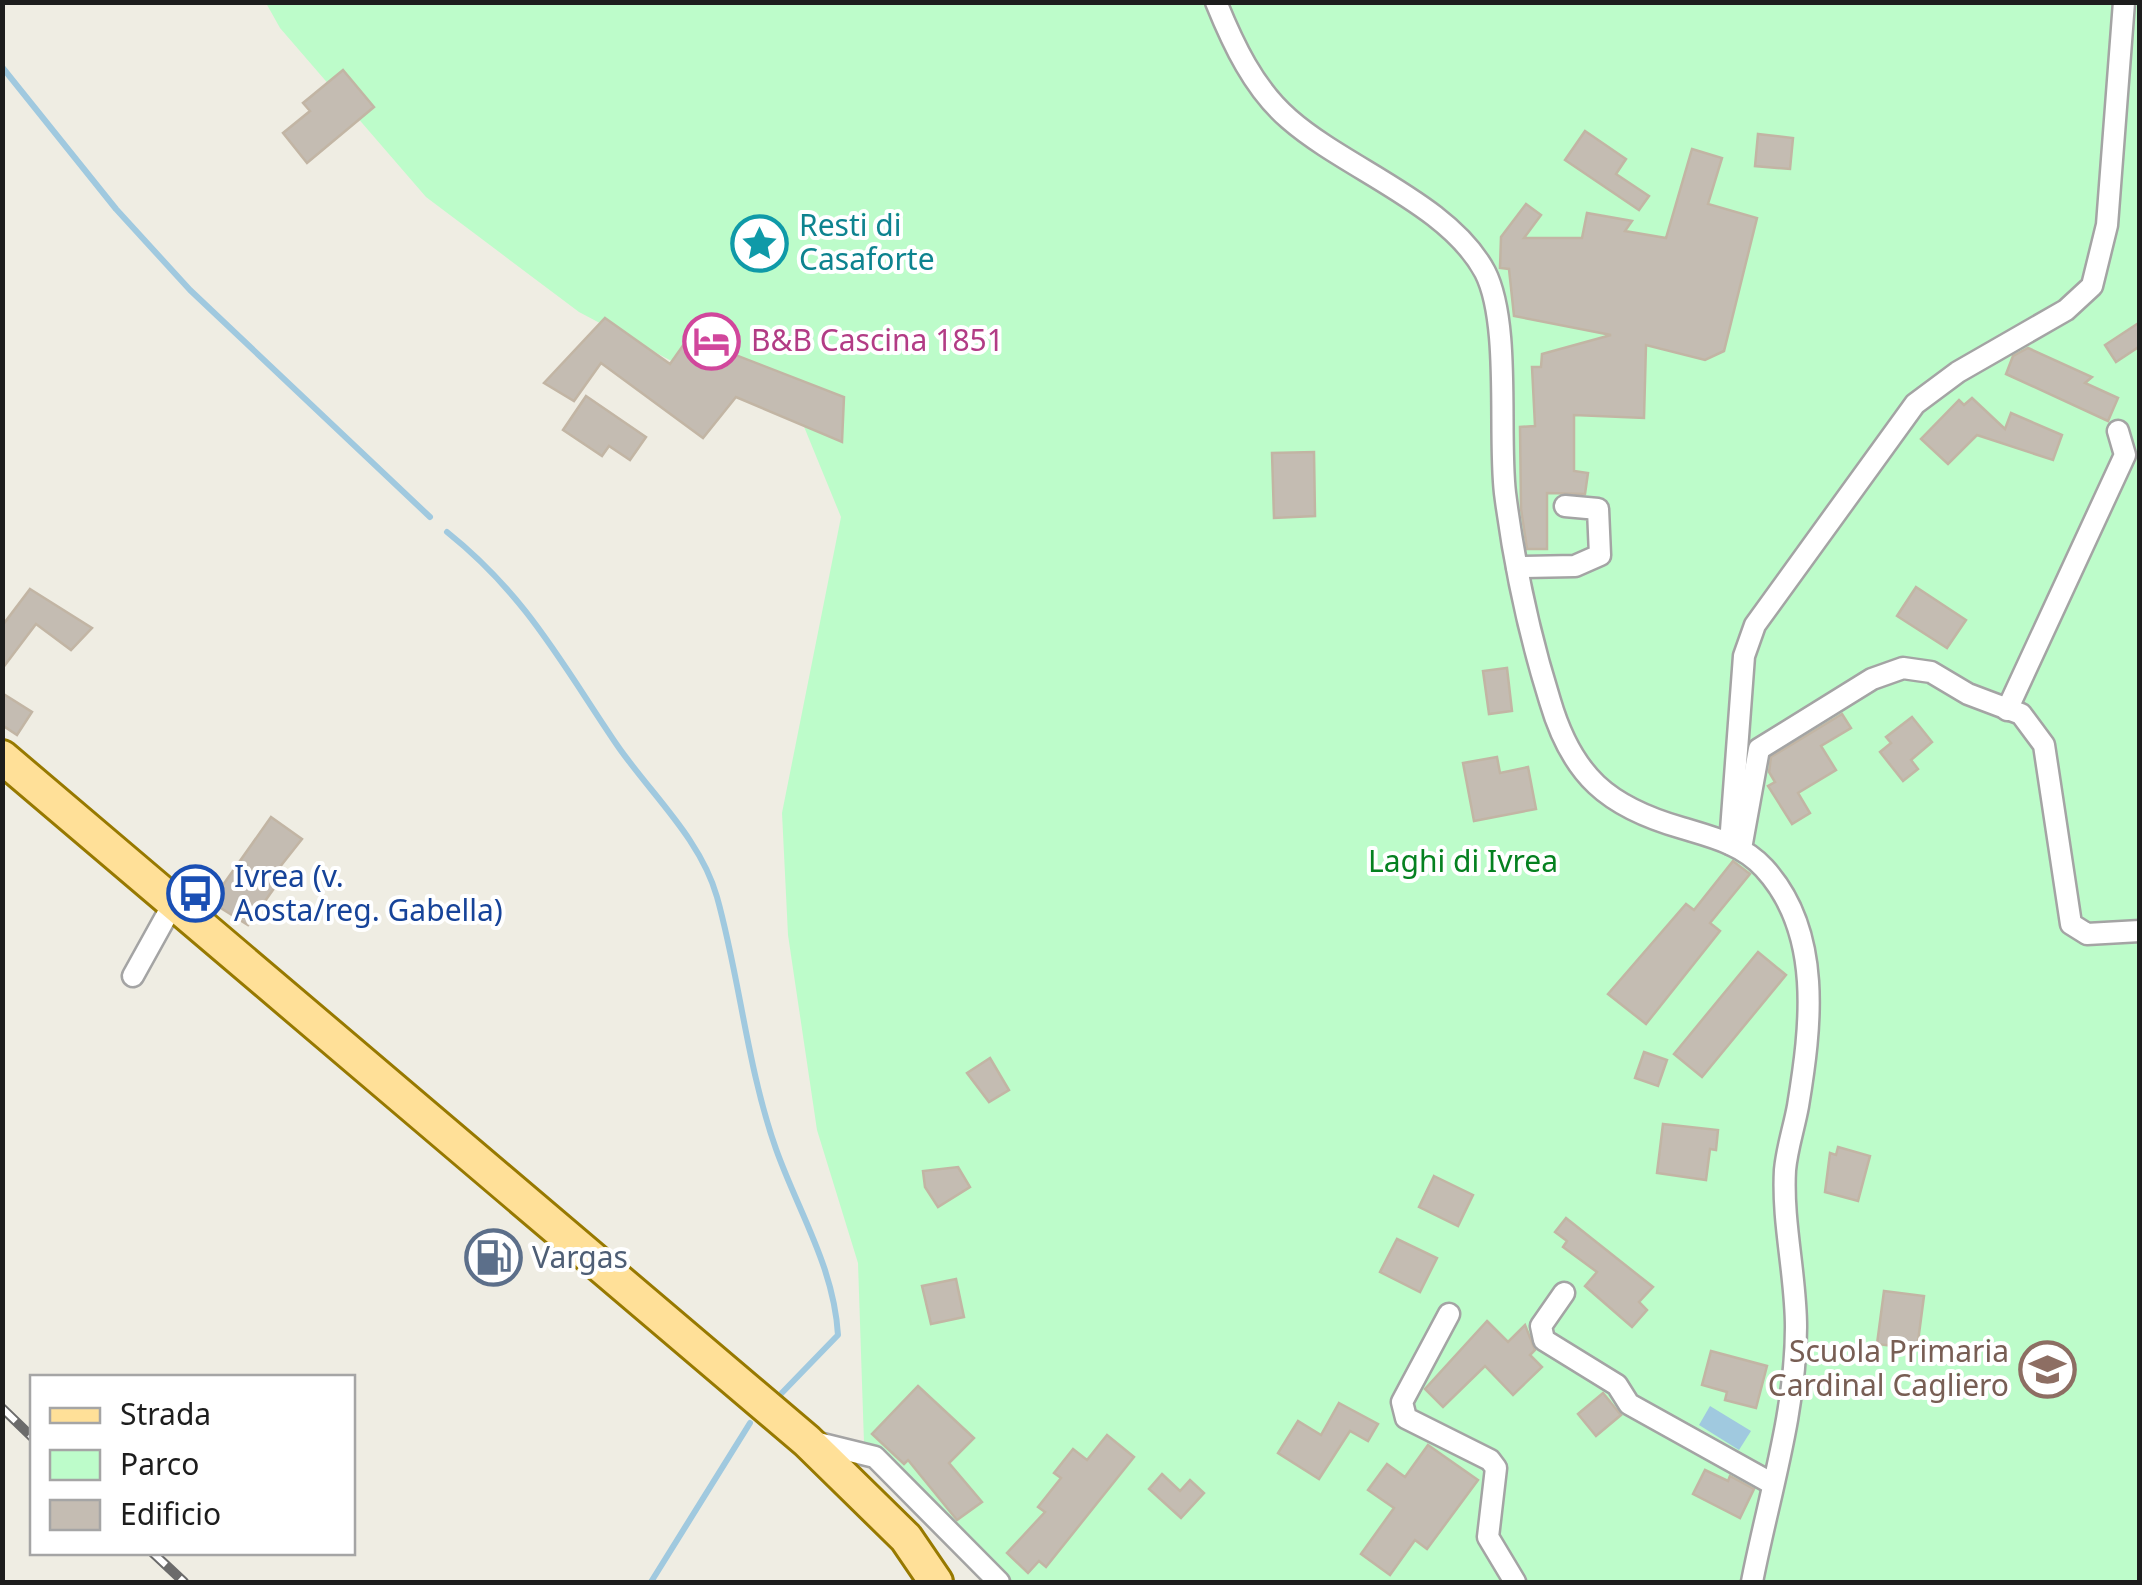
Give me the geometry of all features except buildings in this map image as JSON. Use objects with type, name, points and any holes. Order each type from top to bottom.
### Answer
[{"type":"main road","points":[[2,757],[807,1441],[906,1538],[936,1582]]},
{"type":"street","points":[[1216,2],[1252,76],[1290,120],[1442,223],[1468,248],[1485,272],[1499,349],[1505,492],[1518,568],[1550,704],[1568,746],[1590,782],[1641,816],[1736,847],[1767,872],[1800,927],[1808,965],[1801,1082],[1785,1173],[1795,1358],[1752,1582]]},
{"type":"street","points":[[1736,847],[1744,656],[1755,625],[1915,404],[1958,372],[2066,310],[2092,286],[2106,225],[2124,2]]},
{"type":"street","points":[[2007,710],[2125,455],[2118,431]]},
{"type":"street","points":[[1518,568],[1575,566],[1600,555],[1598,509],[1565,506]]},
{"type":"street","points":[[1736,847],[1759,749],[1872,679],[1915,668],[2021,714],[2044,745],[2071,924],[2087,934],[2139,933]]},
{"type":"street","points":[[133,976],[174,902]]},
{"type":"street","points":[[1564,1293],[1540,1326],[1544,1340],[1617,1384],[1629,1404],[1771,1483]]},
{"type":"street","points":[[1449,1314],[1402,1402],[1402,1412],[1406,1418],[1490,1460],[1496,1468],[1488,1536],[1492,1550],[1515,1582]]},
{"type":"street","points":[[807,1441],[875,1456],[999,1582]]},
{"type":"green space","name":"Laghi di Ivrea","points":[[266,3],[2139,3],[2139,1582],[996,1582],[958,1551],[864,1443],[858,1263],[817,1130],[788,935],[782,813],[841,517],[798,412],[698,375],[579,312],[426,197],[280,28]]},
{"type":"water","points":[[1710,1406],[1751,1431],[1739,1450],[1699,1425]]},
{"type":"waterway","points":[[2,67],[116,209],[190,290],[430,517]]},
{"type":"waterway","points":[[447,532],[499,580],[541,632],[617,745],[687,836],[717,897],[766,1118],[830,1286],[838,1335],[775,1400]]},
{"type":"waterway","points":[[651,1582],[750,1423]]},
{"type":"railway","points":[[2,1408],[30,1435]]},
{"type":"railway","points":[[155,1555],[184,1582]]},
{"type":"place","name":"Resti di Casaforte","points":[[760,243]]},
{"type":"place","name":"B&B Cascina 1851","points":[[712,341]]},
{"type":"place","name":"Ivrea (v. Aosta/reg. Gabella)","points":[[195,894]]},
{"type":"place","name":"Vargas","points":[[493,1258]]},
{"type":"place","name":"Scuola Primaria Cardinal Cagliero","points":[[2048,1369]]}]
